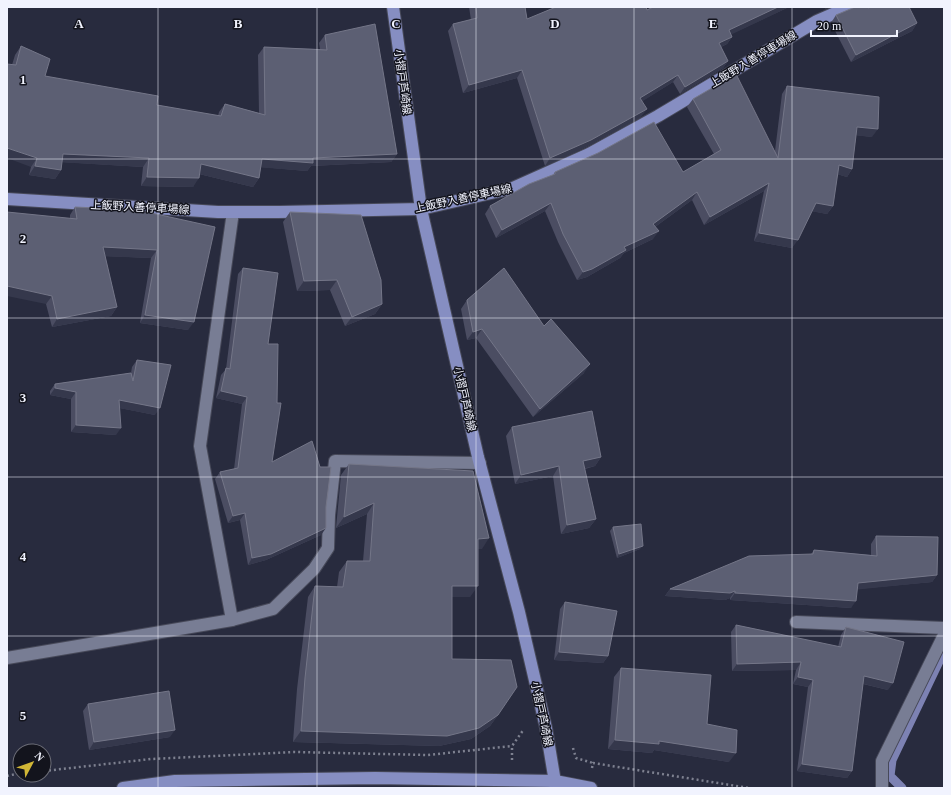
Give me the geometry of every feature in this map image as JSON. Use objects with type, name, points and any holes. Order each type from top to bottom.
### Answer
[{"type":"main road","name":"小摺戸芦崎線","points":[[393,7],[421,209],[480,463],[519,612],[546,728],[556,784]]},
{"type":"main road","name":"上飯野入善停車場線","points":[[7,199],[233,212],[421,209],[513,188],[589,154],[658,116],[817,21],[849,7]]},
{"type":"main road","points":[[123,788],[175,781],[375,778],[556,784],[591,788]]},
{"type":"street","points":[[232,620],[200,446],[233,212]]},
{"type":"street","points":[[7,658],[232,620],[273,609],[314,569],[328,548],[329,515],[335,461],[480,463]]},
{"type":"street","points":[[796,622],[944,628]]},
{"type":"street","points":[[882,788],[882,761],[944,635]]},
{"type":"path","points":[[52,770],[151,759],[294,752],[428,755],[512,746]]},
{"type":"path","points":[[592,770],[592,763],[749,788]]},
{"type":"building","points":[[476,7],[525,7],[527,19],[556,7],[646,7],[647,10],[653,7],[778,7],[729,30],[732,37],[719,43],[728,61],[685,87],[678,75],[640,98],[647,109],[591,140],[550,158],[522,70],[469,85],[453,24],[477,18]]},
{"type":"building","points":[[855,7],[909,7],[917,23],[856,55],[836,15]]},
{"type":"building","points":[[375,24],[397,154],[313,158],[313,163],[262,159],[259,178],[201,164],[199,178],[147,177],[149,158],[63,154],[61,170],[35,166],[37,158],[7,148],[7,64],[16,65],[21,46],[50,59],[45,76],[158,96],[157,105],[221,116],[225,104],[265,115],[264,47],[327,50],[325,35]]},
{"type":"building","points":[[736,74],[778,158],[787,86],[879,97],[878,129],[857,127],[852,169],[839,165],[833,206],[816,203],[798,240],[759,233],[769,183],[710,217],[697,192],[653,224],[659,231],[624,247],[626,250],[592,269],[583,272],[563,234],[551,203],[502,230],[490,206],[529,184],[555,174],[555,172],[598,153],[654,122],[683,172],[721,150],[693,99]]},
{"type":"building","points":[[75,207],[138,210],[215,227],[194,322],[145,315],[157,250],[103,247],[117,307],[57,319],[52,296],[7,286],[7,212],[77,219]]},
{"type":"building","points":[[290,212],[361,215],[381,280],[382,304],[352,317],[337,280],[304,281]]},
{"type":"building","points":[[243,268],[278,273],[268,344],[278,344],[277,403],[281,403],[272,462],[312,441],[320,467],[331,467],[326,507],[326,528],[271,554],[252,558],[245,513],[233,516],[220,472],[238,468],[247,397],[221,391],[226,368],[230,369]]},
{"type":"building","points":[[504,268],[544,326],[551,319],[590,364],[540,409],[482,329],[473,332],[467,300]]},
{"type":"building","points":[[137,360],[171,365],[160,408],[119,400],[121,428],[76,425],[76,392],[55,388],[55,384],[131,373],[133,381]]},
{"type":"building","points":[[592,411],[601,457],[583,461],[596,519],[567,525],[559,466],[521,475],[512,427]]},
{"type":"building","points":[[349,464],[473,471],[489,538],[478,539],[478,586],[452,586],[452,659],[511,660],[517,687],[498,715],[479,728],[447,736],[301,731],[315,586],[343,587],[347,561],[370,561],[374,503],[344,517]]},
{"type":"building","points":[[641,524],[643,546],[619,554],[613,527]]},
{"type":"building","points":[[876,536],[938,537],[937,575],[858,583],[856,601],[735,593],[735,591],[730,593],[670,589],[749,556],[813,554],[814,550],[877,556]]},
{"type":"building","points":[[565,602],[617,611],[608,656],[559,652]]},
{"type":"building","points":[[736,625],[841,647],[846,627],[904,642],[893,683],[864,676],[852,771],[802,764],[813,680],[798,677],[801,662],[737,664]]},
{"type":"building","points":[[621,668],[711,675],[707,724],[737,730],[736,753],[659,741],[659,744],[615,740]]},
{"type":"building","points":[[169,691],[175,730],[94,742],[88,704]]},
{"type":"waterway","points":[[902,788],[890,776],[892,760],[944,651]]}]
